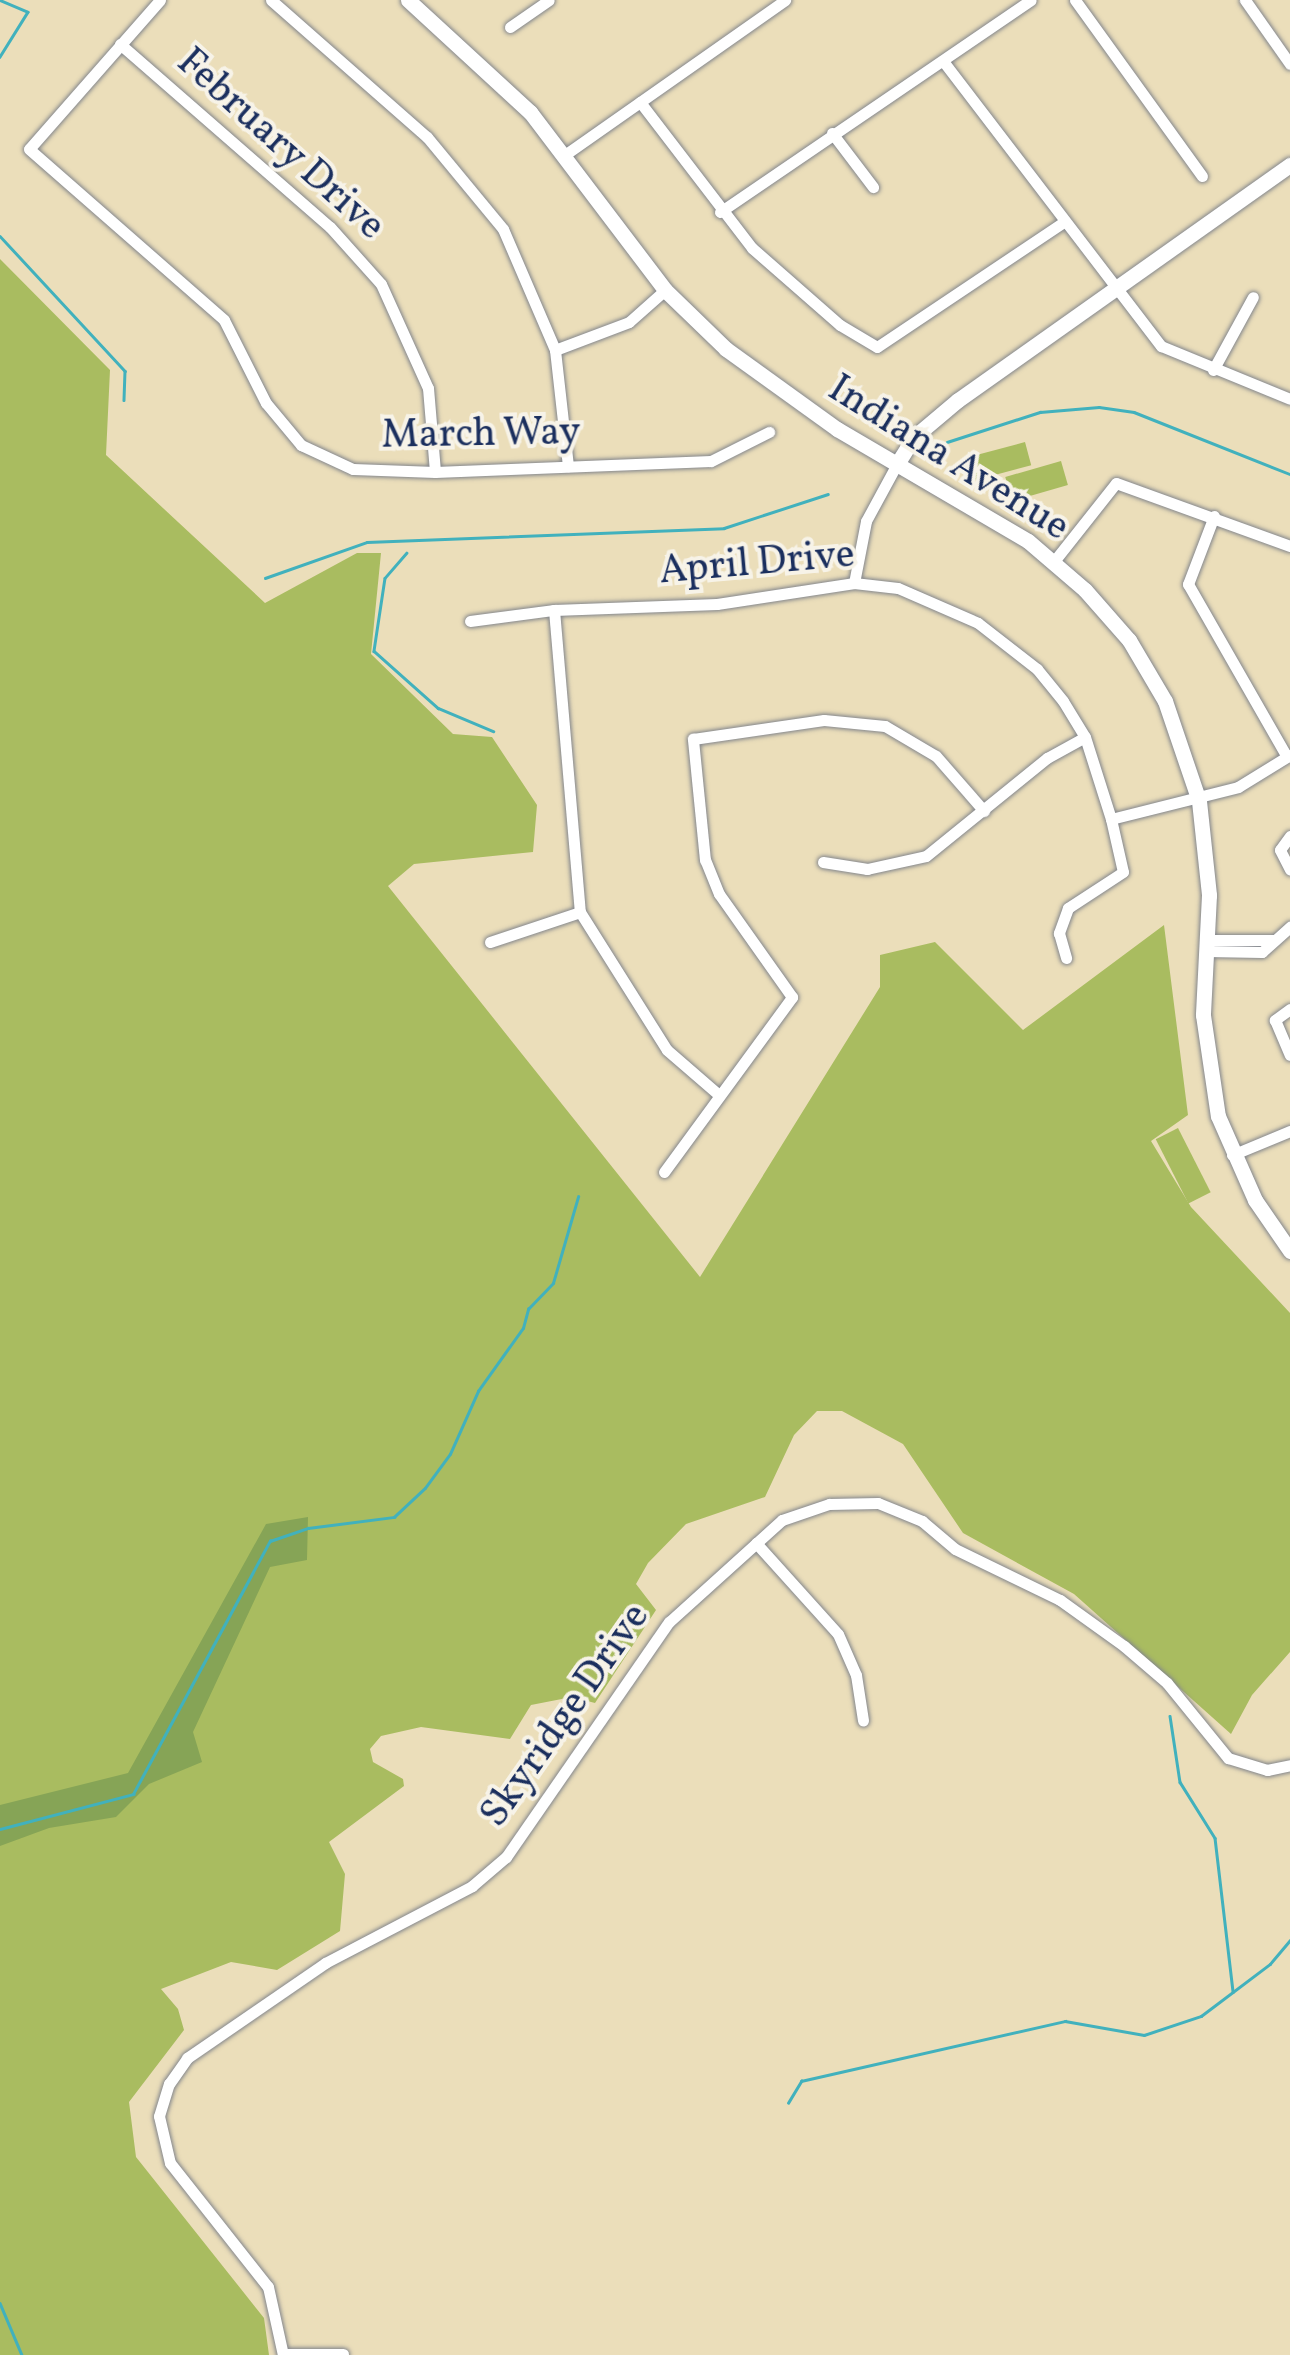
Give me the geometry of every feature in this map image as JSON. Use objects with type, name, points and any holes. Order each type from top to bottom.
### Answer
[{"type":"street","points":[[120,44],[160,0]]},
{"type":"street","points":[[270,0],[426,137],[480,196],[523,267],[555,350],[568,466]]},
{"type":"street","name":"Indiana Avenue","points":[[408,0],[530,112],[566,154],[665,290],[754,373],[1055,560],[1108,613],[1148,668],[1180,736],[1199,800],[1208,860],[1206,1054],[1232,1155],[1290,1250]]},
{"type":"street","points":[[510,27],[549,0]]},
{"type":"street","points":[[566,154],[785,0]]},
{"type":"street","points":[[720,212],[1031,0]]},
{"type":"street","points":[[1074,0],[1202,176]]},
{"type":"street","points":[[1246,0],[1290,64]]},
{"type":"street","name":"March Way","points":[[120,44],[29,149],[224,320],[266,403],[301,445],[352,469],[435,472],[711,461],[768,432]]},
{"type":"street","name":"February Drive","points":[[120,44],[330,227],[381,284],[428,388],[435,472]]},
{"type":"street","points":[[943,61],[1114,290],[1161,346],[1290,400]]},
{"type":"street","points":[[640,102],[720,212],[790,286],[877,347],[1065,221]]},
{"type":"street","points":[[832,133],[873,187]]},
{"type":"street","points":[[854,583],[866,521],[914,437],[958,400],[1290,165]]},
{"type":"street","points":[[555,350],[629,322],[665,290]]},
{"type":"street","points":[[1213,370],[1252,297]]},
{"type":"street","points":[[1055,560],[1116,483],[1290,546]]},
{"type":"street","points":[[1112,819],[1238,787],[1288,756],[1188,584],[1214,516]]},
{"type":"street","name":"April Drive","points":[[470,621],[554,610],[717,604],[854,583],[898,588],[978,623],[1037,669],[1085,736],[1112,819],[1122,872],[1068,908],[1059,934],[1066,958]]},
{"type":"street","points":[[554,610],[580,912],[617,980],[668,1050],[719,1096]]},
{"type":"street","points":[[664,1172],[792,997],[718,894],[705,860],[694,739],[824,720],[885,726],[936,756],[984,812]]},
{"type":"street","points":[[823,862],[867,870],[895,866],[954,840],[1047,758],[1085,736]]},
{"type":"street","points":[[1290,836],[1280,850],[1290,870]]},
{"type":"street","points":[[490,942],[580,912]]},
{"type":"street","points":[[1206,945],[1245,946],[1272,940],[1290,928]]},
{"type":"street","points":[[1290,1009],[1275,1020],[1290,1055]]},
{"type":"street","points":[[1232,1155],[1290,1132]]},
{"type":"street","name":"Skyridge Drive","points":[[283,2355],[268,2287],[170,2163],[159,2116],[169,2084],[186,2058],[325,1963],[472,1886],[506,1857],[669,1622],[782,1520],[829,1504],[878,1504],[922,1521],[955,1549],[1060,1600],[1124,1646],[1167,1683],[1228,1758],[1266,1770],[1290,1765]]},
{"type":"street","points":[[756,1543],[838,1634],[856,1675],[863,1720]]},
{"type":"street","points":[[283,2355],[343,2354]]},
{"type":"green space","points":[[0,259],[110,370],[106,455],[265,603],[357,553],[381,553],[371,654],[453,734],[492,737],[537,805],[533,852],[414,864],[388,886],[700,1277],[880,987],[880,955],[935,942],[1023,1030],[1164,925],[1188,1115],[1151,1141],[1191,1207],[1290,1313],[1290,1652],[1252,1695],[1231,1734],[1074,1594],[963,1533],[903,1444],[842,1411],[817,1411],[794,1435],[765,1497],[686,1524],[648,1563],[636,1584],[656,1610],[595,1703],[572,1697],[531,1705],[510,1739],[421,1727],[381,1736],[370,1749],[373,1762],[403,1779],[404,1786],[329,1842],[345,1874],[340,1931],[277,1970],[231,1962],[161,1989],[178,2009],[184,2030],[129,2102],[136,2157],[264,2318],[269,2355],[0,2355]]},
{"type":"green space","points":[[1025,442],[1031,465],[975,480],[969,457]]},
{"type":"green space","points":[[1061,461],[1068,485],[1012,501],[1005,477]]},
{"type":"green space","points":[[1178,1128],[1211,1192],[1188,1204],[1156,1139]]},
{"type":"green space","points":[[308,1517],[307,1560],[270,1567],[193,1732],[202,1762],[149,1784],[116,1817],[49,1828],[0,1846],[0,1805],[128,1773],[266,1524]]},
{"type":"waterway","points":[[0,0],[28,12],[0,57]]},
{"type":"waterway","points":[[0,236],[125,371],[124,400]]},
{"type":"waterway","points":[[947,442],[1040,412],[1099,407],[1134,412],[1290,474]]},
{"type":"waterway","points":[[265,578],[367,542],[724,528],[828,494]]},
{"type":"waterway","points":[[407,553],[385,578],[374,651],[438,708],[493,731]]},
{"type":"waterway","points":[[0,1829],[133,1794],[270,1541],[308,1528],[394,1517],[425,1488],[450,1454],[478,1391],[523,1328],[528,1309],[553,1283],[578,1197]]},
{"type":"waterway","points":[[1170,1716],[1180,1782],[1215,1838],[1233,1992]]},
{"type":"waterway","points":[[788,2103],[801,2081],[1065,2021],[1144,2035],[1201,2016],[1270,1964],[1290,1940]]},
{"type":"waterway","points":[[0,2303],[22,2355]]}]
